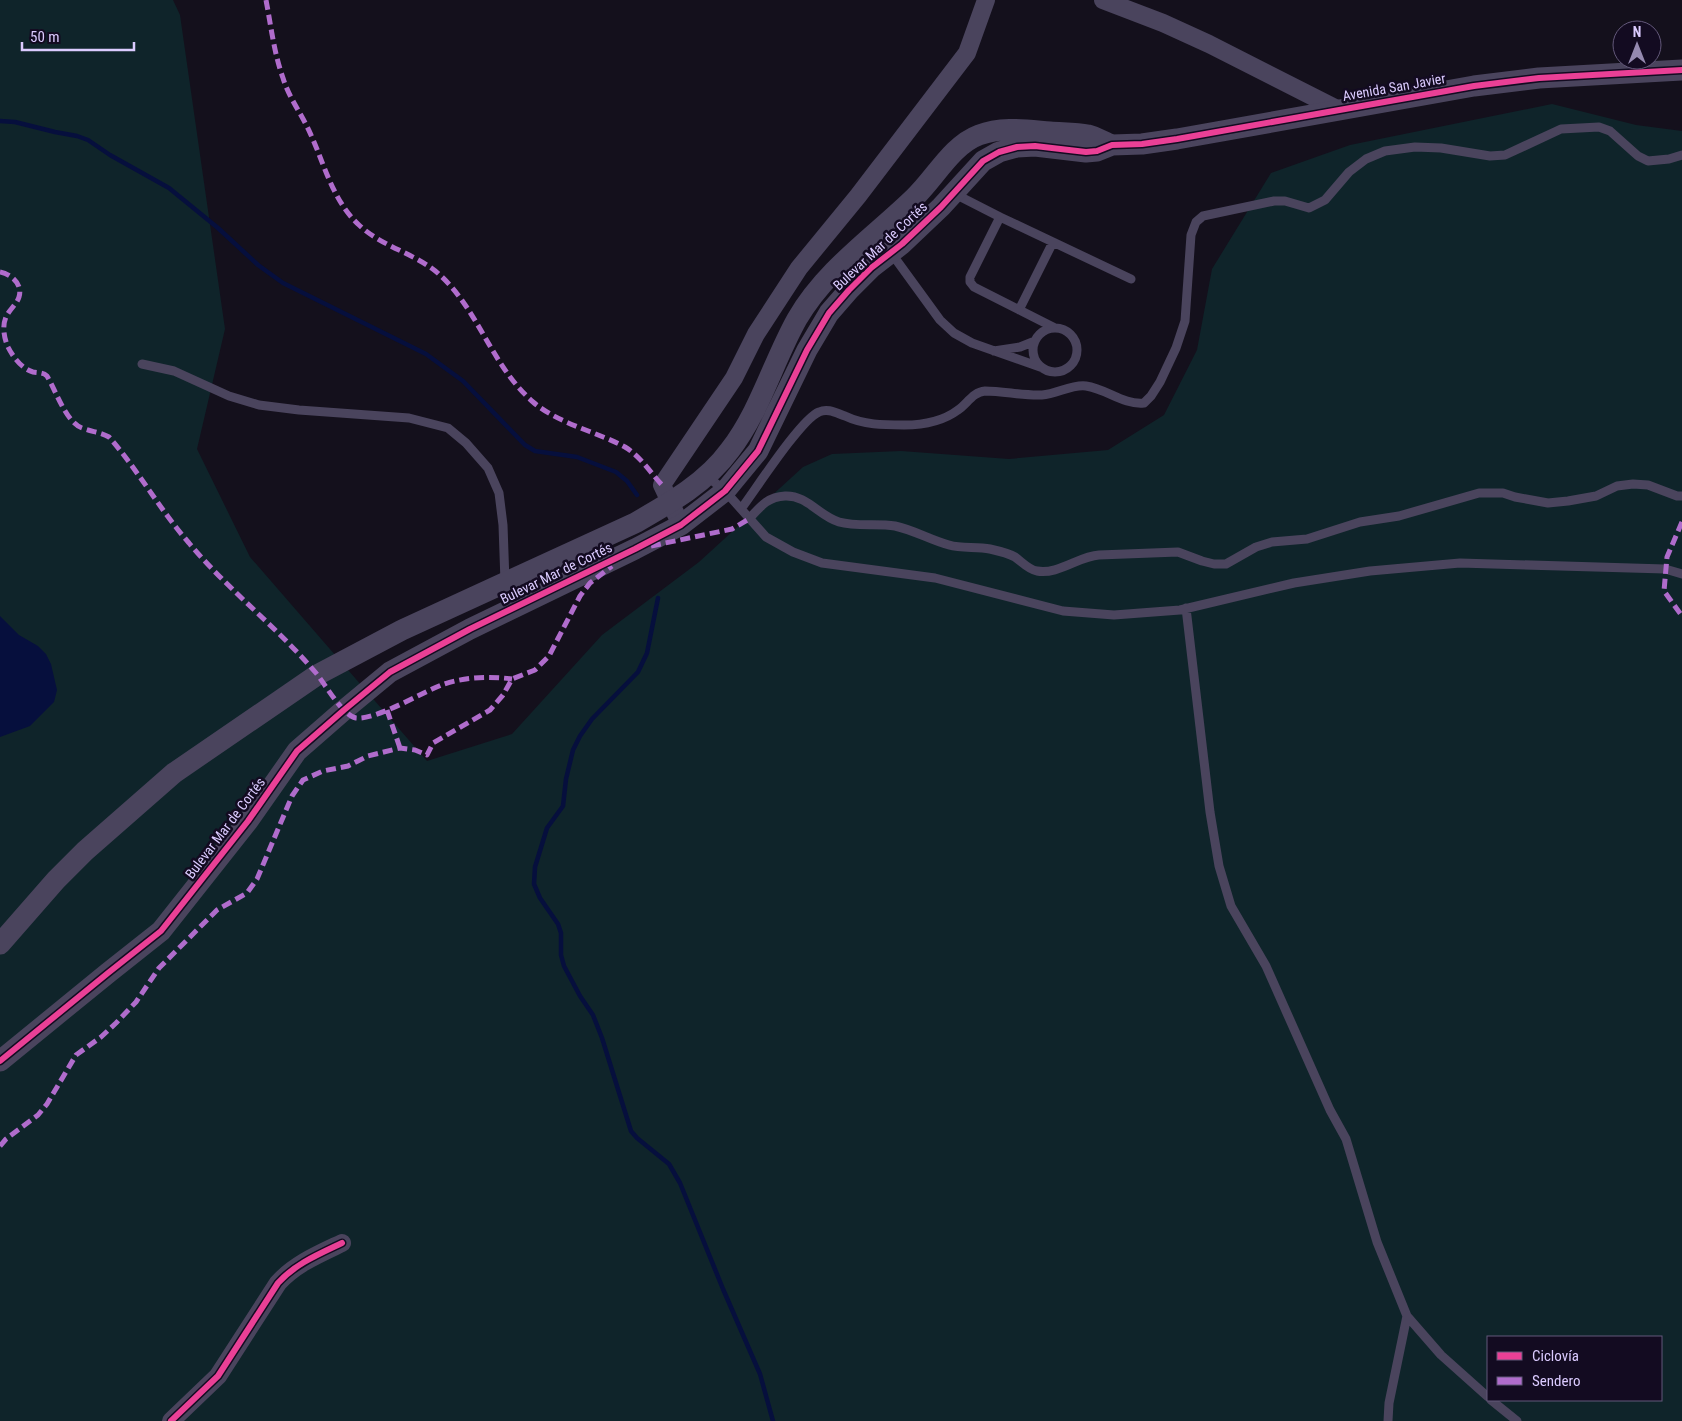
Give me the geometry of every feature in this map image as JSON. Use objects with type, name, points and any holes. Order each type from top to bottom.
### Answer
[{"type":"street","points":[[681,524],[662,485],[734,378],[756,334],[799,268],[858,196],[967,53],[986,0]]},
{"type":"street","points":[[1103,0],[1163,23],[1339,110]]},
{"type":"street","name":"Avenida San Javier","points":[[1112,145],[1142,144],[1176,139],[1474,86],[1539,78],[1682,70]]},
{"type":"street","points":[[0,944],[56,880],[174,773],[317,674],[402,630],[635,523],[671,503],[707,476],[730,451],[747,424],[798,318],[821,286],[855,250],[917,196],[962,145],[979,135],[994,130],[1013,129],[1089,136],[1112,145]]},
{"type":"street","points":[[994,130],[1000,152]]},
{"type":"street","name":"Bulevar Mar de Cortés","points":[[0,1061],[162,931],[248,821],[297,751],[390,672],[510,609],[635,549],[681,524],[725,491],[758,451],[807,350],[829,313],[871,268],[925,222],[983,161],[1016,146],[1035,146],[1086,152],[1097,151],[1112,145]]},
{"type":"street","points":[[505,582],[510,609]]},
{"type":"street","points":[[171,1421],[218,1376],[278,1283],[286,1274],[302,1263],[342,1243]]},
{"type":"lane","points":[[741,509],[803,424],[819,412],[829,410],[859,422],[876,424],[923,424],[946,417],[984,391],[1042,395],[1080,386],[1094,388],[1131,403],[1144,403],[1160,382],[1176,348],[1185,321],[1191,235],[1196,222],[1204,216],[1274,200],[1309,208],[1326,200],[1349,172],[1366,159],[1385,151],[1415,147],[1441,148],[1490,156],[1505,155],[1561,129],[1570,127],[1598,127],[1610,131],[1638,156],[1648,161],[1669,159],[1682,155]]},
{"type":"lane","points":[[953,193],[1000,218],[1131,279]]},
{"type":"lane","points":[[876,232],[940,320],[960,337],[993,351],[1056,372],[1069,368],[1076,356],[1077,350],[1073,337],[1068,332],[1055,328],[1019,310],[974,287],[970,282],[970,277],[1000,218]]},
{"type":"lane","points":[[1019,310],[1053,242]]},
{"type":"lane","points":[[993,351],[1020,347],[1035,341],[1042,333],[1055,328]]},
{"type":"lane","points":[[1035,341],[1034,357],[1042,368]]},
{"type":"lane","points":[[142,364],[174,371],[229,396],[259,405],[299,410],[409,418],[448,428],[466,443],[488,468],[499,493],[503,525],[505,582]]},
{"type":"lane","points":[[707,476],[725,491],[766,537],[792,552],[822,563],[935,578],[1063,611],[1114,615],[1186,608],[1294,583],[1370,570],[1460,563],[1665,569],[1682,574]]},
{"type":"lane","points":[[749,519],[767,500],[784,496],[795,496],[817,508],[828,518],[841,523],[895,526],[950,545],[988,549],[1005,553],[1038,572],[1061,567],[1092,555],[1178,552],[1202,561],[1226,564],[1256,547],[1272,542],[1307,540],[1360,522],[1399,516],[1479,493],[1503,493],[1514,497],[1555,502],[1596,496],[1617,486],[1633,484],[1648,485],[1677,496],[1682,496]]},
{"type":"lane","points":[[1186,608],[1210,812],[1219,866],[1231,906],[1266,966],[1330,1110],[1346,1139],[1377,1242],[1407,1316],[1441,1355],[1487,1396]]},
{"type":"lane","points":[[1388,1421],[1389,1403],[1407,1316]]},
{"type":"lane","points":[[1492,1401],[1517,1421]]},
{"type":"shaded area","points":[[0,0],[173,0],[180,15],[225,329],[197,449],[250,557],[427,761],[512,734],[602,635],[699,562],[803,467],[832,454],[901,451],[1009,459],[1108,450],[1164,415],[1197,350],[1212,269],[1271,173],[1350,145],[1552,104],[1636,125],[1682,131],[1682,1421],[0,1421]]},
{"type":"shaded area","points":[[0,616],[19,635],[38,646],[46,654],[51,664],[57,690],[54,702],[30,726],[0,737]]},
{"type":"waterway","points":[[0,121],[15,122],[88,140],[110,155],[169,188],[218,228],[258,265],[283,283],[426,354],[463,381],[525,445],[535,451],[577,457],[616,472],[627,481],[637,495]]},
{"type":"waterway","points":[[658,598],[647,653],[638,672],[592,719],[573,750],[566,779],[563,806],[547,828],[535,867],[534,884],[540,898],[558,924],[561,933],[561,955],[564,966],[580,996],[593,1015],[631,1131],[669,1164],[680,1183],[760,1374],[773,1421]]},
{"type":"marked path","points":[[266,0],[275,49],[286,85],[308,128],[330,183],[350,216],[379,240],[423,262],[442,277],[466,306],[507,372],[533,402],[543,410],[566,422],[625,447],[640,460],[662,485]]},
{"type":"marked path","points":[[0,272],[12,277],[18,284],[20,292],[17,302],[6,317],[4,328],[7,343],[15,359],[29,370],[47,376],[66,413],[76,425],[109,437],[189,543],[220,577],[301,656],[316,673],[334,699],[351,716],[356,718],[376,715],[452,682],[478,678],[512,679]]},
{"type":"marked path","points":[[651,546],[732,529],[749,519]]},
{"type":"marked path","points":[[1682,522],[1667,557],[1664,591],[1682,616]]},
{"type":"marked path","points":[[0,1146],[6,1139],[38,1115],[47,1104],[76,1055],[101,1037],[116,1023],[136,1002],[159,968],[217,910],[247,893],[257,879],[292,796],[303,780],[323,771],[348,766],[368,756],[400,748],[415,750],[427,755],[433,743],[490,710],[503,695],[512,679],[535,670],[549,656],[580,596],[590,583],[612,566]]},
{"type":"marked path","points":[[387,710],[400,748]]},
{"type":"cycle path","points":[[0,1061],[161,931],[248,821],[297,751],[390,672],[470,629],[681,525],[725,491],[758,451],[807,350],[829,313],[871,268],[902,244],[941,207],[983,161],[999,152],[1017,147],[1035,146],[1086,152],[1097,151],[1112,145],[1142,144],[1177,139],[1474,86],[1539,78],[1682,70]]},
{"type":"cycle path","points":[[171,1421],[218,1376],[278,1283],[292,1270],[316,1255],[342,1243]]}]
